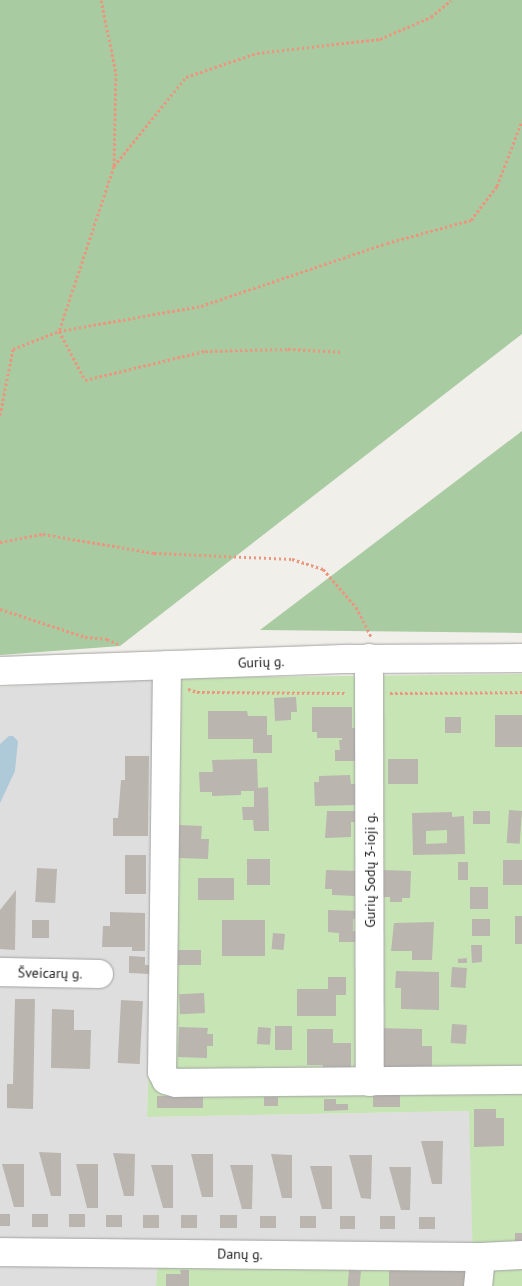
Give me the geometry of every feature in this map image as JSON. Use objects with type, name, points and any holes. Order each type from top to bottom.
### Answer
[{"type":"street","name":"Gurių g.","points":[[0,671],[375,658],[522,658]]},
{"type":"street","name":"Gurių Sodų 3-ioji g.","points":[[370,1082],[375,658]]},
{"type":"street","points":[[167,664],[162,1072],[166,1080],[176,1083],[522,1080]]},
{"type":"street","name":"Šveicarų g.","points":[[0,972],[99,974]]},
{"type":"street","name":"Danų g.","points":[[0,1252],[481,1257],[522,1255]]},
{"type":"street","points":[[478,1286],[481,1257]]},
{"type":"path","points":[[101,0],[116,73],[114,166],[59,331],[85,380],[205,351],[288,349],[342,352]]},
{"type":"path","points":[[114,166],[186,77],[257,53],[380,39],[431,16],[451,0]]},
{"type":"path","points":[[0,415],[13,349],[59,331],[201,306],[387,243],[471,220],[497,186],[522,121]]},
{"type":"path","points":[[0,542],[42,534],[154,553],[292,560],[322,569],[356,607],[375,658]]},
{"type":"path","points":[[0,609],[85,637],[107,639],[124,647],[133,666]]},
{"type":"shaded area","points":[[161,678],[147,1117],[470,1111],[473,1268],[157,1268],[156,1286],[0,1286],[0,687]]},
{"type":"green space","points":[[0,0],[522,0],[522,334],[120,646],[0,655]]},
{"type":"green space","points":[[522,431],[522,633],[260,630]]},
{"type":"green space","points":[[522,674],[522,1286],[156,1286],[157,1268],[473,1268],[469,1111],[147,1117],[161,678]]},
{"type":"water","points":[[9,736],[13,736],[18,741],[15,771],[0,803],[0,744]]},
{"type":"building","points":[[296,697],[297,712],[291,712],[291,720],[275,721],[274,698]]},
{"type":"building","points":[[312,707],[352,707],[352,728],[360,727],[359,761],[335,761],[335,750],[340,750],[339,740],[342,740],[342,738],[317,738],[317,732],[312,732]]},
{"type":"building","points":[[208,711],[247,711],[248,716],[267,716],[267,735],[272,735],[272,753],[253,753],[253,739],[208,739]]},
{"type":"building","points":[[495,715],[522,715],[522,747],[495,747]]},
{"type":"building","points":[[445,717],[461,717],[461,733],[445,733]]},
{"type":"building","points":[[125,756],[149,756],[148,836],[113,836],[113,818],[118,818],[121,780],[125,780]]},
{"type":"building","points":[[257,759],[258,788],[268,787],[269,831],[254,831],[253,820],[243,820],[242,807],[254,807],[254,791],[241,791],[241,795],[212,796],[212,792],[200,792],[199,772],[213,772],[212,760]]},
{"type":"building","points":[[388,759],[418,759],[418,784],[388,784]]},
{"type":"building","points":[[350,775],[351,784],[357,784],[357,805],[315,806],[314,782],[319,782],[319,776]]},
{"type":"building","points":[[509,810],[522,811],[520,844],[507,843]]},
{"type":"building","points":[[327,811],[356,811],[356,822],[351,822],[351,837],[325,838]]},
{"type":"building","points":[[473,811],[490,811],[490,824],[473,824]]},
{"type":"building","points":[[452,812],[452,817],[464,816],[465,854],[413,855],[412,813]],"holes":[[[447,830],[447,843],[426,844],[426,831]]]},
{"type":"building","points":[[179,825],[202,826],[201,839],[209,839],[208,859],[178,858]]},
{"type":"building","points":[[125,855],[146,855],[146,894],[125,894]]},
{"type":"building","points":[[247,859],[270,859],[270,885],[247,885]]},
{"type":"building","points":[[503,860],[522,860],[522,885],[503,885]]},
{"type":"building","points":[[458,862],[468,862],[468,880],[458,880]]},
{"type":"building","points":[[37,868],[57,869],[55,903],[35,902]]},
{"type":"building","points":[[326,870],[358,871],[356,896],[332,895],[332,889],[325,889]]},
{"type":"building","points":[[383,870],[411,871],[410,898],[402,898],[402,902],[390,902],[390,897],[382,897]]},
{"type":"building","points":[[198,878],[234,878],[234,900],[198,900]]},
{"type":"building","points":[[470,887],[488,887],[488,909],[470,909]]},
{"type":"building","points":[[16,890],[15,950],[0,949],[0,910]]},
{"type":"building","points":[[328,910],[359,911],[359,919],[353,919],[353,931],[360,931],[360,942],[339,942],[339,933],[328,932]]},
{"type":"building","points":[[110,912],[145,913],[145,951],[132,951],[132,947],[102,947],[103,926],[110,926]]},
{"type":"building","points":[[515,916],[522,916],[522,944],[515,944]]},
{"type":"building","points":[[472,919],[490,919],[490,936],[472,936]]},
{"type":"building","points":[[32,920],[49,920],[49,938],[32,938]]},
{"type":"building","points":[[222,920],[265,920],[265,956],[222,956]]},
{"type":"building","points":[[434,922],[432,960],[412,960],[412,951],[391,951],[394,923]]},
{"type":"building","points":[[273,933],[285,934],[284,950],[272,949]]},
{"type":"building","points":[[471,945],[482,945],[482,962],[472,963]]},
{"type":"building","points":[[177,950],[201,950],[201,965],[177,965]]},
{"type":"building","points":[[129,956],[145,957],[145,965],[150,965],[150,974],[129,973]]},
{"type":"building","points":[[467,958],[467,963],[458,963],[458,959]]},
{"type":"building","points":[[452,967],[467,968],[466,988],[451,987]]},
{"type":"building","points":[[396,971],[439,972],[439,1010],[401,1009],[401,988],[395,988]]},
{"type":"building","points":[[328,977],[346,977],[346,995],[336,995],[336,1016],[297,1016],[297,989],[328,989]]},
{"type":"building","points":[[204,993],[205,1013],[180,1014],[179,994]]},
{"type":"building","points":[[15,999],[35,999],[33,1109],[7,1108],[7,1084],[13,1084]]},
{"type":"building","points":[[121,1000],[143,1001],[140,1064],[118,1063]]},
{"type":"building","points":[[52,1009],[74,1010],[74,1030],[91,1030],[90,1069],[51,1068]]},
{"type":"building","points":[[452,1024],[467,1025],[466,1044],[451,1043]]},
{"type":"building","points":[[275,1026],[292,1026],[292,1050],[275,1050]]},
{"type":"building","points":[[179,1027],[208,1028],[207,1034],[213,1034],[213,1046],[207,1046],[207,1058],[178,1057]]},
{"type":"building","points":[[258,1027],[271,1028],[270,1045],[257,1044]]},
{"type":"building","points":[[377,1028],[422,1029],[422,1046],[432,1046],[432,1069],[386,1068],[381,1065]]},
{"type":"building","points":[[307,1029],[333,1029],[333,1043],[351,1043],[351,1071],[323,1070],[323,1065],[307,1065]]},
{"type":"building","points":[[373,1091],[400,1091],[400,1107],[373,1107]]},
{"type":"building","points":[[157,1096],[203,1096],[203,1108],[157,1108]]},
{"type":"building","points":[[264,1097],[278,1097],[278,1106],[264,1106]]},
{"type":"building","points":[[324,1099],[336,1099],[336,1104],[348,1104],[348,1110],[324,1111]]},
{"type":"building","points":[[474,1109],[496,1109],[496,1118],[504,1118],[504,1146],[474,1147]]},
{"type":"building","points":[[421,1141],[443,1141],[442,1184],[432,1184]]},
{"type":"building","points":[[39,1152],[61,1153],[61,1196],[51,1196]]},
{"type":"building","points":[[113,1153],[135,1154],[134,1196],[124,1196]]},
{"type":"building","points":[[191,1154],[213,1154],[213,1197],[202,1197]]},
{"type":"building","points":[[271,1154],[292,1155],[292,1198],[282,1198]]},
{"type":"building","points":[[349,1155],[372,1155],[371,1199],[361,1198]]},
{"type":"building","points":[[2,1164],[24,1164],[24,1207],[14,1207]]},
{"type":"building","points":[[76,1164],[98,1164],[98,1208],[87,1208]]},
{"type":"building","points":[[151,1165],[173,1165],[173,1208],[163,1208]]},
{"type":"building","points":[[230,1165],[253,1165],[252,1209],[242,1209]]},
{"type":"building","points":[[310,1166],[332,1166],[332,1209],[322,1209]]},
{"type":"building","points":[[389,1167],[411,1167],[410,1210],[401,1210]]},
{"type":"building","points":[[0,1214],[10,1214],[10,1226],[0,1226]]},
{"type":"building","points":[[32,1214],[48,1214],[48,1227],[32,1227]]},
{"type":"building","points":[[69,1214],[85,1214],[85,1227],[69,1227]]},
{"type":"building","points":[[106,1215],[122,1215],[122,1227],[106,1227]]},
{"type":"building","points":[[143,1215],[159,1215],[159,1228],[143,1228]]},
{"type":"building","points":[[181,1215],[197,1215],[197,1228],[181,1228]]},
{"type":"building","points":[[220,1215],[237,1215],[237,1228],[220,1228]]},
{"type":"building","points":[[260,1216],[276,1216],[276,1228],[260,1228]]},
{"type":"building","points":[[300,1216],[316,1216],[316,1228],[300,1228]]},
{"type":"building","points":[[340,1216],[355,1216],[355,1229],[340,1229]]},
{"type":"building","points":[[380,1216],[395,1216],[395,1229],[380,1229]]},
{"type":"building","points":[[419,1217],[435,1217],[435,1229],[419,1229]]},
{"type":"building","points":[[515,1233],[522,1233],[522,1245],[515,1245]]},
{"type":"building","points":[[389,1269],[468,1269],[468,1286],[389,1286]]},
{"type":"building","points":[[180,1270],[189,1270],[189,1286],[166,1286],[166,1274],[181,1274]]},
{"type":"building","points":[[349,1270],[361,1271],[360,1286],[348,1286]]}]
